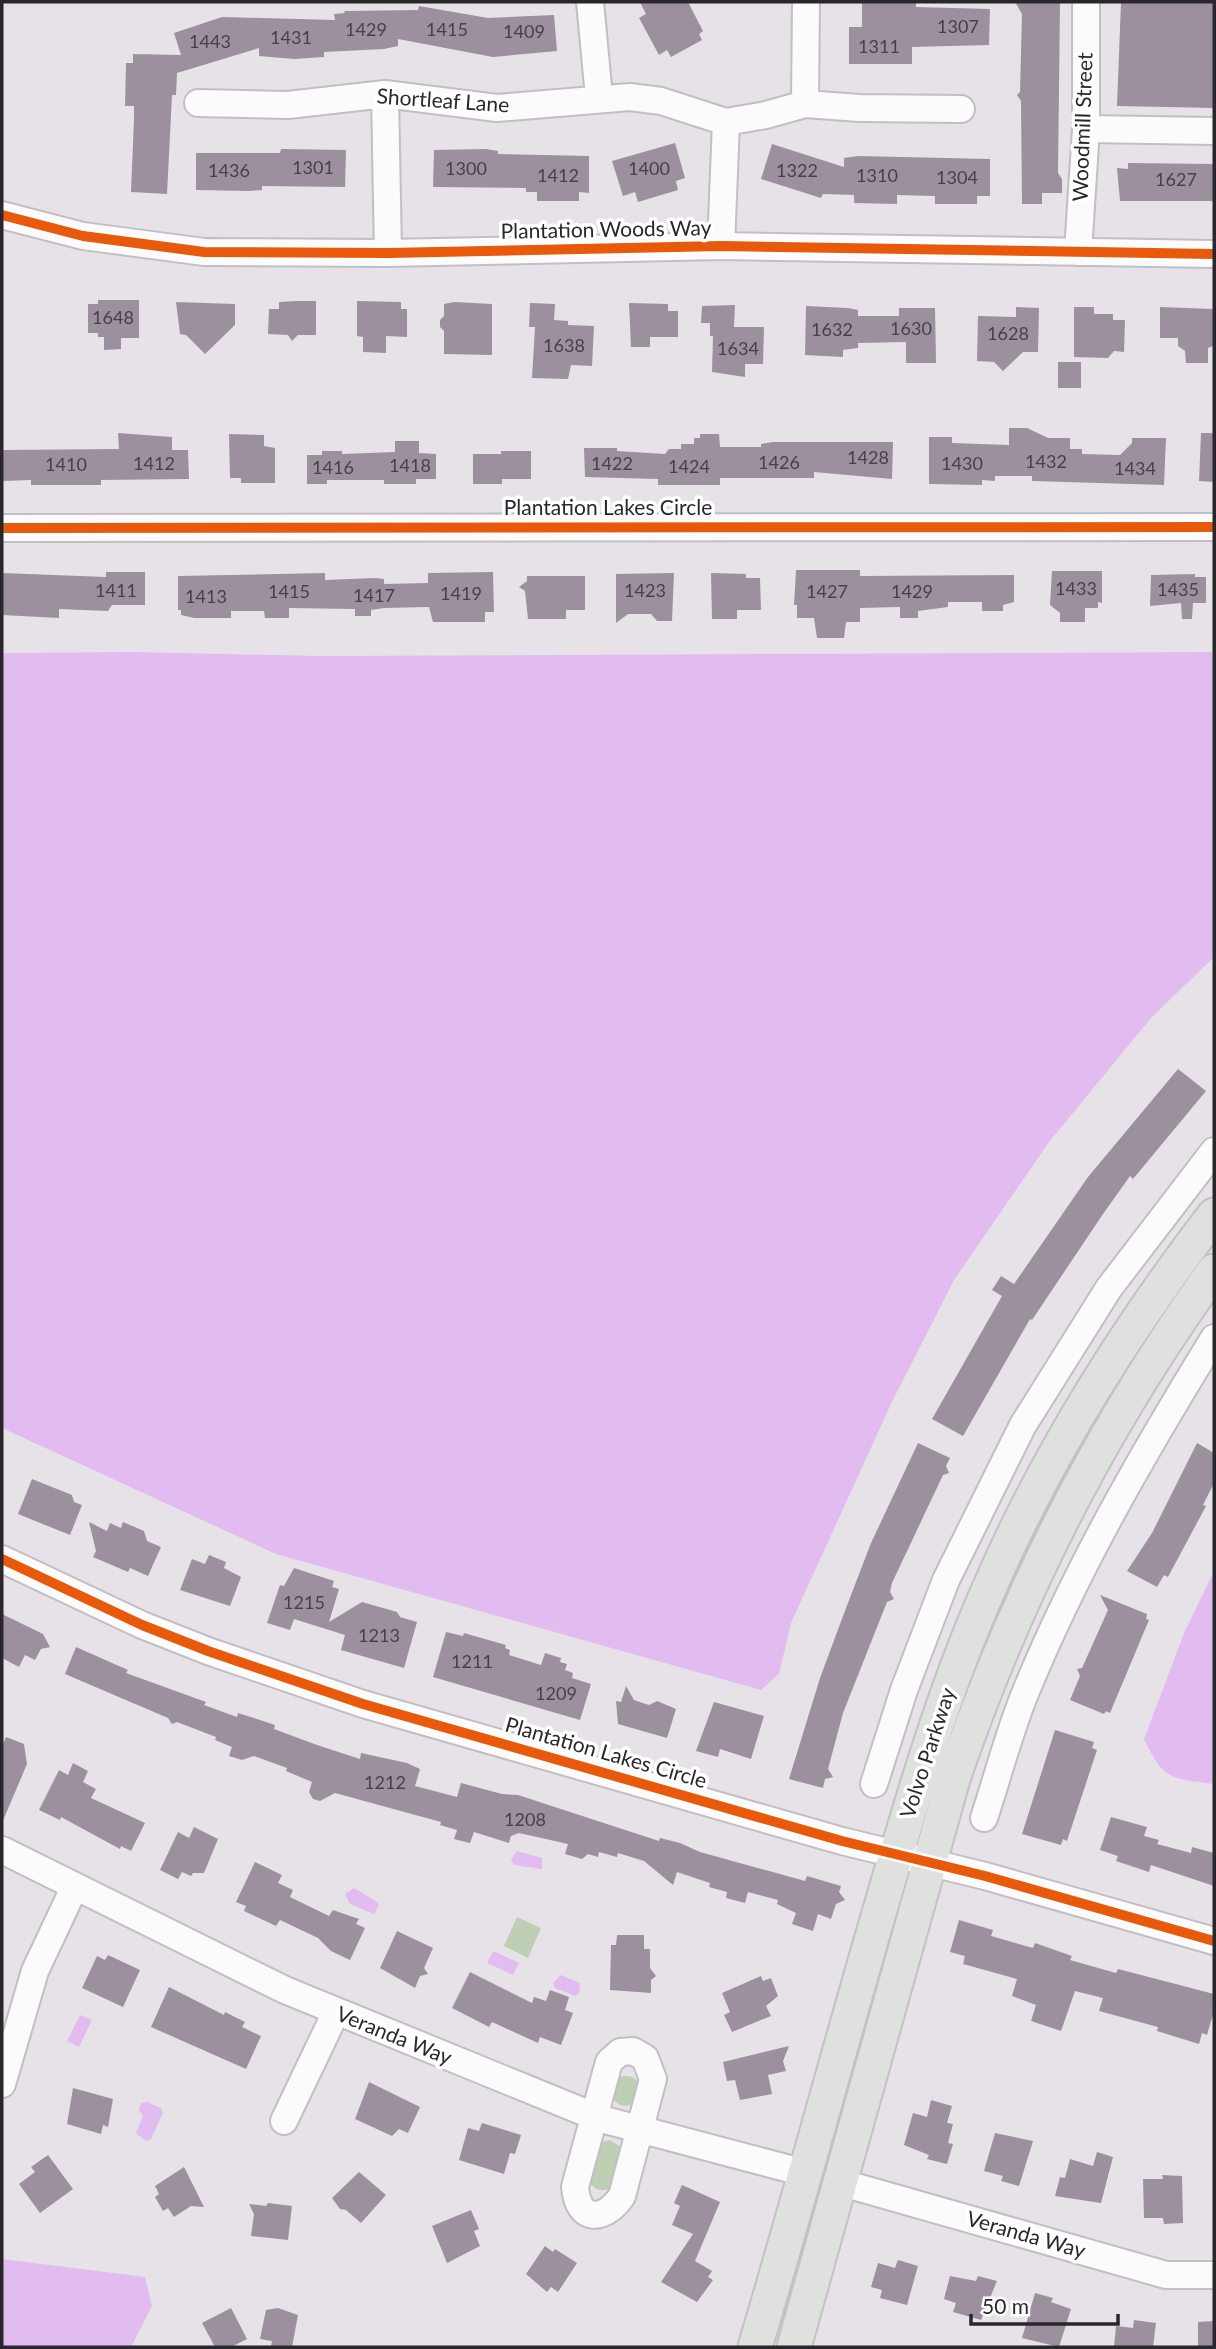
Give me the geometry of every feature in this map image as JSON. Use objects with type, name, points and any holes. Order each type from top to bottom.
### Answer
[{"type":"main road","name":"Volvo Parkway","points":[[756,2344],[932,1734],[988,1590],[1052,1460],[1125,1339],[1203,1255],[1214,1215]]},
{"type":"main road","name":"Volvo Parkway","points":[[794,2347],[929,1862],[966,1740],[1012,1620],[1074,1493],[1146,1370],[1214,1271]]},
{"type":"street","points":[[590,2],[599,97]]},
{"type":"street","points":[[804,104],[806,2]]},
{"type":"street","name":"Woodmill Street","points":[[1078,251],[1086,129],[1086,2]]},
{"type":"street","points":[[385,94],[388,254]]},
{"type":"street","name":"Shortleaf Lane","points":[[198,103],[288,105],[385,94],[497,108],[599,97],[630,97],[661,102],[726,122]]},
{"type":"street","points":[[721,246],[726,122],[766,115],[804,104],[860,108],[961,109]]},
{"type":"street","points":[[1086,129],[1214,131]]},
{"type":"street","name":"Plantation Woods Way","points":[[2,215],[83,236],[204,252],[388,254],[721,246],[1214,254]]},
{"type":"street","name":"Plantation Lakes Circle","points":[[2,528],[1214,527]]},
{"type":"street","points":[[874,1784],[946,1580],[1023,1425],[1109,1288],[1214,1151]]},
{"type":"street","points":[[1160,1222],[1203,1255]]},
{"type":"street","points":[[985,1818],[1025,1693],[1076,1578],[1153,1436],[1214,1338]]},
{"type":"street","name":"Plantation Lakes Circle","points":[[2,1559],[142,1625],[283,1678],[504,1744],[1214,1941]]},
{"type":"street","points":[[895,1721],[932,1734]]},
{"type":"street","points":[[966,1740],[1006,1752]]},
{"type":"street","name":"Veranda Way","points":[[2,1850],[336,2012],[593,2116],[805,2173]]},
{"type":"street","points":[[2,2084],[35,1971],[75,1886]]},
{"type":"street","points":[[284,2121],[336,2012]]},
{"type":"street","points":[[633,2051],[645,2058],[653,2080],[622,2196],[611,2211],[599,2216],[584,2211],[576,2195],[593,2116],[609,2062],[620,2053],[633,2051]]},
{"type":"street","name":"Veranda Way","points":[[839,2182],[1166,2274],[1214,2275]]},
{"type":"green space","points":[[517,1917],[541,1928],[528,1958],[504,1946]]},
{"type":"green space","points":[[626,2076],[637,2080],[641,2091],[637,2102],[626,2106],[615,2102],[611,2091],[615,2080]]},
{"type":"green space","points":[[610,2140],[622,2148],[614,2187],[599,2190],[588,2179],[600,2143]]},
{"type":"shaded area","points":[[133,652],[318,656],[1214,652],[1214,957],[1151,1018],[1049,1142],[954,1280],[891,1404],[791,1623],[779,1674],[761,1690],[276,1554],[2,1428],[2,653]]},
{"type":"shaded area","points":[[1214,1571],[1214,1784],[1170,1775],[1157,1763],[1144,1739],[1184,1633]]},
{"type":"shaded area","points":[[517,1851],[542,1858],[542,1869],[514,1865],[511,1860]]},
{"type":"shaded area","points":[[354,1888],[377,1902],[379,1905],[374,1914],[350,1904],[345,1894]]},
{"type":"shaded area","points":[[493,1951],[519,1963],[513,1975],[487,1963]]},
{"type":"shaded area","points":[[561,1975],[580,1983],[579,1994],[575,1996],[555,1988],[553,1983]]},
{"type":"shaded area","points":[[80,2015],[92,2020],[79,2047],[67,2041]]},
{"type":"shaded area","points":[[147,2102],[161,2108],[163,2113],[151,2139],[146,2141],[136,2133],[143,2116],[139,2110],[141,2103]]},
{"type":"shaded area","points":[[2,2259],[145,2277],[152,2306],[131,2347],[2,2347]]},
{"type":"building","points":[[640,2],[688,2],[703,31],[699,34],[702,40],[671,57],[667,50],[659,55],[639,18],[646,14]]},
{"type":"building","points":[[862,2],[916,2],[916,7],[990,9],[989,45],[912,47],[912,64],[849,64],[849,27],[862,27]]},
{"type":"building","points":[[1015,2],[1060,2],[1058,173],[1062,179],[1062,193],[1042,193],[1042,204],[1022,204],[1021,101],[1017,95],[1020,92],[1022,14]]},
{"type":"building","points":[[1121,2],[1214,3],[1214,108],[1117,106]]},
{"type":"building","points":[[419,6],[488,18],[554,15],[557,51],[493,57],[398,39],[398,46],[384,49],[324,52],[324,57],[294,59],[259,56],[259,48],[177,73],[176,95],[172,95],[167,194],[131,192],[134,106],[125,106],[126,63],[133,63],[133,54],[181,55],[174,33],[222,17],[335,20],[334,14],[345,13],[344,11],[418,10]]},
{"type":"building","points":[[675,143],[685,178],[676,181],[678,190],[638,202],[635,192],[623,196],[612,161]]},
{"type":"building","points":[[772,144],[844,167],[844,158],[858,156],[990,159],[990,196],[977,196],[977,204],[935,204],[935,196],[897,195],[897,204],[854,203],[854,195],[823,194],[821,198],[761,179]]},
{"type":"building","points":[[281,149],[346,150],[345,187],[262,186],[262,190],[249,191],[196,190],[196,153],[280,153]]},
{"type":"building","points":[[434,150],[498,151],[498,154],[589,156],[589,193],[579,192],[579,201],[537,201],[537,192],[526,192],[526,188],[433,187]]},
{"type":"building","points":[[1128,163],[1214,164],[1214,201],[1120,201],[1117,168],[1128,169]]},
{"type":"building","points":[[98,300],[139,300],[139,338],[121,338],[121,349],[104,350],[104,337],[98,337],[98,333],[88,333],[88,304],[98,304]]},
{"type":"building","points":[[316,301],[316,335],[298,335],[292,341],[288,335],[268,334],[269,309],[279,309],[279,302]]},
{"type":"building","points":[[357,301],[401,302],[401,309],[407,309],[407,337],[386,336],[386,353],[363,352],[363,337],[357,336]]},
{"type":"building","points":[[176,302],[235,304],[235,325],[205,354],[186,335],[180,334]]},
{"type":"building","points":[[530,303],[555,304],[554,320],[568,321],[568,325],[594,326],[592,366],[571,365],[568,379],[532,378],[535,327],[529,327]]},
{"type":"building","points":[[629,303],[668,304],[668,311],[678,311],[678,337],[650,337],[650,347],[631,347]]},
{"type":"building","points":[[444,304],[492,304],[492,355],[444,354],[444,331],[440,327],[440,320],[444,316]]},
{"type":"building","points":[[735,305],[734,327],[764,327],[763,364],[745,364],[745,377],[712,372],[713,336],[710,336],[710,323],[701,323],[702,306]]},
{"type":"building","points":[[806,306],[848,308],[858,310],[858,316],[899,316],[899,308],[935,308],[936,363],[906,363],[906,342],[858,343],[858,348],[843,350],[843,357],[805,355]]},
{"type":"building","points":[[1016,307],[1039,308],[1038,352],[1023,352],[1003,371],[994,362],[977,361],[978,316],[1016,317]]},
{"type":"building","points":[[1074,307],[1094,307],[1094,314],[1113,314],[1113,320],[1125,320],[1124,352],[1114,351],[1108,358],[1074,357]]},
{"type":"building","points":[[1160,307],[1213,309],[1213,346],[1208,348],[1208,363],[1186,363],[1185,351],[1178,346],[1178,338],[1160,338]]},
{"type":"building","points":[[1058,362],[1081,362],[1081,388],[1058,388]]},
{"type":"building","points":[[1009,428],[1027,428],[1048,438],[1070,438],[1070,449],[1082,449],[1082,454],[1120,455],[1132,443],[1132,438],[1166,438],[1164,485],[1032,481],[1032,476],[995,476],[995,481],[982,480],[982,485],[929,484],[929,437],[952,437],[952,443],[1009,445]]},
{"type":"building","points":[[118,433],[172,437],[172,450],[188,450],[189,479],[101,480],[101,485],[31,485],[31,480],[2,481],[2,450],[119,449]]},
{"type":"building","points":[[1201,433],[1214,433],[1214,482],[1199,481]]},
{"type":"building","points":[[229,434],[264,435],[264,446],[275,448],[275,483],[241,483],[241,478],[230,478]]},
{"type":"building","points":[[700,434],[719,434],[720,447],[761,447],[761,444],[773,442],[893,442],[892,479],[814,472],[814,478],[720,478],[720,485],[658,485],[658,479],[585,477],[584,448],[617,448],[617,451],[665,454],[669,449],[681,449],[681,444],[694,444],[694,438],[700,438]]},
{"type":"building","points":[[395,441],[419,441],[419,453],[436,454],[436,479],[416,479],[416,484],[384,484],[384,480],[327,480],[327,484],[307,484],[307,455],[322,455],[322,451],[342,451],[342,454],[395,452]]},
{"type":"building","points":[[501,451],[531,451],[531,479],[502,479],[502,484],[473,484],[473,454],[501,454]]},
{"type":"building","points":[[796,570],[860,570],[860,576],[1014,575],[1014,602],[1003,605],[1003,611],[982,611],[982,602],[948,602],[948,607],[918,611],[918,618],[900,618],[900,607],[860,608],[860,622],[846,622],[844,638],[817,638],[814,618],[797,618],[797,605],[794,605]]},
{"type":"building","points":[[1052,571],[1102,571],[1102,603],[1098,602],[1098,608],[1085,608],[1085,622],[1060,622],[1060,613],[1050,605]]},
{"type":"building","points":[[106,572],[145,572],[145,605],[112,605],[108,611],[59,609],[59,618],[2,615],[2,573],[106,577]]},
{"type":"building","points":[[493,572],[494,612],[485,612],[485,622],[433,622],[429,607],[371,610],[371,616],[355,616],[355,609],[289,608],[289,618],[265,618],[264,611],[231,611],[231,618],[194,618],[181,615],[181,610],[178,610],[178,576],[325,573],[325,580],[375,578],[384,579],[384,584],[428,583],[428,573]]},
{"type":"building","points":[[674,573],[672,621],[657,621],[651,614],[628,614],[616,623],[616,574]]},
{"type":"building","points":[[711,573],[746,574],[746,578],[760,578],[761,610],[737,610],[737,619],[712,619]]},
{"type":"building","points":[[1195,574],[1195,577],[1206,577],[1206,603],[1193,603],[1192,619],[1182,619],[1181,603],[1150,606],[1151,575]]},
{"type":"building","points":[[527,576],[585,576],[585,610],[566,610],[566,619],[528,619],[525,591],[519,587],[527,581]]},
{"type":"building","points":[[1178,1069],[1206,1091],[1133,1179],[1130,1176],[1103,1214],[1032,1320],[1030,1319],[963,1436],[932,1419],[1002,1296],[992,1290],[1001,1276],[1014,1284],[1088,1177]]},
{"type":"building","points":[[918,1443],[950,1458],[946,1466],[949,1473],[943,1475],[892,1583],[890,1592],[894,1599],[887,1602],[843,1713],[828,1769],[833,1777],[825,1779],[823,1788],[789,1779],[820,1678],[846,1608],[871,1543]]},
{"type":"building","points":[[1197,1443],[1214,1453],[1214,1483],[1203,1505],[1206,1506],[1168,1577],[1164,1575],[1157,1587],[1127,1571],[1152,1533]]},
{"type":"building","points":[[32,1479],[72,1495],[74,1502],[82,1505],[70,1535],[18,1514]]},
{"type":"building","points":[[89,1522],[107,1531],[110,1523],[121,1528],[123,1522],[144,1531],[147,1541],[161,1547],[148,1576],[130,1568],[128,1572],[93,1557],[96,1551]]},
{"type":"building","points":[[209,1555],[226,1562],[224,1568],[241,1577],[230,1606],[180,1590],[192,1559],[205,1564]]},
{"type":"building","points":[[294,1568],[334,1581],[332,1587],[339,1589],[329,1622],[362,1602],[397,1612],[400,1617],[417,1622],[404,1668],[341,1650],[345,1635],[294,1619],[290,1630],[267,1623],[280,1585],[284,1586]]},
{"type":"building","points":[[1100,1595],[1147,1614],[1146,1619],[1149,1620],[1110,1713],[1106,1711],[1104,1714],[1070,1700],[1080,1676],[1077,1669],[1082,1668],[1108,1610]]},
{"type":"building","points":[[2,1614],[43,1634],[50,1647],[41,1649],[35,1660],[25,1655],[19,1667],[2,1658]]},
{"type":"building","points":[[446,1632],[463,1636],[464,1633],[506,1645],[505,1648],[510,1650],[509,1655],[541,1665],[545,1653],[561,1658],[560,1662],[567,1664],[565,1670],[573,1673],[572,1678],[591,1684],[580,1720],[433,1677]]},
{"type":"building","points":[[76,1647],[128,1670],[126,1673],[206,1702],[204,1705],[237,1717],[238,1713],[275,1725],[274,1729],[360,1759],[361,1753],[407,1763],[420,1769],[415,1786],[457,1797],[461,1783],[502,1794],[518,1795],[659,1841],[660,1838],[680,1843],[700,1852],[805,1881],[807,1876],[841,1886],[839,1892],[845,1900],[836,1904],[831,1919],[818,1914],[813,1931],[792,1924],[796,1913],[777,1904],[778,1900],[748,1892],[745,1903],[726,1898],[727,1892],[677,1872],[673,1885],[644,1861],[618,1853],[617,1857],[599,1852],[598,1857],[588,1854],[582,1859],[565,1854],[568,1844],[519,1833],[511,1836],[509,1843],[474,1832],[470,1843],[454,1839],[457,1830],[440,1825],[441,1822],[335,1793],[320,1801],[313,1799],[309,1792],[312,1782],[286,1771],[287,1768],[254,1756],[242,1760],[229,1756],[232,1747],[215,1740],[216,1737],[177,1722],[172,1724],[168,1718],[65,1674]]},
{"type":"building","points":[[626,1686],[634,1700],[649,1705],[657,1701],[676,1709],[667,1738],[618,1724],[616,1701],[621,1702]]},
{"type":"building","points":[[714,1702],[764,1716],[751,1759],[720,1749],[718,1757],[696,1751]]},
{"type":"building","points":[[1055,1730],[1094,1742],[1092,1748],[1097,1750],[1067,1841],[1063,1839],[1061,1845],[1022,1834]]},
{"type":"building","points":[[6,1737],[24,1744],[27,1764],[2,1823],[2,1746]]},
{"type":"building","points":[[73,1763],[88,1771],[83,1782],[96,1789],[91,1798],[145,1823],[131,1851],[121,1846],[120,1849],[61,1817],[60,1820],[39,1810],[59,1770],[68,1775]]},
{"type":"building","points":[[1111,1817],[1147,1827],[1144,1836],[1159,1840],[1157,1844],[1191,1853],[1192,1847],[1214,1853],[1214,1886],[1151,1865],[1149,1872],[1116,1861],[1118,1856],[1100,1850]]},
{"type":"building","points":[[194,1827],[218,1839],[204,1873],[193,1873],[191,1876],[182,1872],[178,1879],[160,1870],[178,1832],[189,1838]]},
{"type":"building","points":[[255,1862],[282,1875],[278,1883],[293,1890],[290,1897],[329,1916],[333,1910],[359,1919],[356,1924],[365,1928],[350,1960],[331,1951],[318,1938],[280,1920],[276,1926],[244,1911],[246,1906],[236,1902]]},
{"type":"building","points":[[959,1920],[993,1930],[991,1936],[1033,1948],[1035,1943],[1072,1956],[1070,1960],[1116,1973],[1118,1969],[1214,1994],[1214,2011],[1207,2035],[1202,2033],[1199,2044],[1157,2031],[1158,2027],[1099,2011],[1103,1998],[1075,1991],[1061,2031],[1031,2021],[1036,2005],[1012,1996],[1017,1979],[963,1964],[965,1956],[950,1952]]},
{"type":"building","points":[[397,1931],[433,1948],[424,1968],[428,1974],[420,1976],[415,1988],[380,1968]]},
{"type":"building","points":[[617,1935],[644,1935],[644,1949],[650,1949],[650,1968],[656,1976],[651,1980],[651,1993],[610,1990],[611,1945],[616,1945]]},
{"type":"building","points":[[108,1955],[140,1970],[123,2007],[82,1988],[97,1956],[105,1960]]},
{"type":"building","points":[[470,1972],[532,2003],[534,1997],[546,2001],[550,1990],[569,1997],[565,2010],[573,2013],[561,2045],[540,2037],[538,2043],[492,2022],[489,2027],[452,2008]]},
{"type":"building","points":[[761,1976],[763,1981],[771,1978],[778,1996],[766,2006],[771,2016],[732,2032],[724,2015],[730,2012],[722,1993]]},
{"type":"building","points":[[169,1987],[224,2015],[225,2012],[245,2022],[242,2027],[261,2036],[246,2069],[151,2027]]},
{"type":"building","points":[[789,2046],[783,2061],[786,2071],[768,2075],[772,2094],[740,2100],[735,2080],[727,2081],[723,2062]]},
{"type":"building","points":[[369,2082],[420,2107],[408,2133],[399,2129],[392,2136],[355,2119]]},
{"type":"building","points":[[73,2088],[113,2099],[108,2127],[103,2125],[101,2134],[67,2124]]},
{"type":"building","points":[[931,2100],[952,2106],[947,2123],[953,2124],[948,2143],[953,2144],[947,2164],[927,2159],[929,2155],[904,2145],[913,2113],[927,2117]]},
{"type":"building","points":[[482,2123],[521,2135],[515,2154],[510,2153],[504,2174],[459,2160],[468,2128],[479,2131]]},
{"type":"building","points":[[995,2133],[1033,2141],[1019,2186],[1001,2181],[1003,2176],[984,2171]]},
{"type":"building","points":[[1097,2152],[1113,2157],[1101,2203],[1055,2196],[1060,2177],[1065,2178],[1070,2159],[1093,2166]]},
{"type":"building","points":[[48,2155],[73,2189],[40,2213],[19,2184],[35,2172],[31,2167]]},
{"type":"building","points":[[184,2167],[204,2207],[191,2206],[174,2217],[168,2208],[163,2211],[155,2197],[159,2194],[155,2186]]},
{"type":"building","points":[[359,2172],[386,2195],[361,2223],[346,2210],[340,2209],[332,2198]]},
{"type":"building","points":[[1162,2175],[1182,2176],[1183,2223],[1164,2224],[1163,2218],[1144,2218],[1143,2179],[1163,2179]]},
{"type":"building","points":[[682,2185],[720,2202],[695,2261],[712,2271],[708,2277],[713,2280],[697,2302],[661,2282],[693,2234],[672,2225],[680,2206],[674,2203]]},
{"type":"building","points":[[268,2203],[292,2206],[288,2240],[251,2236],[254,2214],[249,2204],[266,2206]]},
{"type":"building","points":[[471,2210],[479,2229],[474,2231],[480,2246],[447,2263],[432,2226]]},
{"type":"building","points":[[545,2246],[577,2263],[558,2292],[551,2287],[547,2292],[526,2274]]},
{"type":"building","points":[[898,2260],[918,2266],[907,2305],[880,2298],[882,2290],[871,2287],[878,2263],[895,2268]]},
{"type":"building","points":[[950,2276],[976,2281],[978,2276],[997,2281],[981,2320],[953,2312],[956,2303],[944,2299]]},
{"type":"building","points":[[1035,2293],[1053,2298],[1051,2302],[1071,2309],[1059,2347],[1022,2338]]},
{"type":"building","points":[[231,2308],[247,2339],[231,2347],[215,2347],[202,2323]]},
{"type":"building","points":[[278,2308],[298,2315],[292,2347],[271,2346],[272,2341],[260,2339],[266,2310]]},
{"type":"building","points":[[1134,2320],[1156,2323],[1153,2347],[1114,2347],[1116,2326],[1133,2328]]},
{"type":"building","points":[[1214,2321],[1214,2347],[1198,2347],[1198,2322]]},
{"type":"cycle path","points":[[2,215],[83,236],[204,252],[388,253],[721,246],[1214,254]]},
{"type":"cycle path","points":[[2,528],[1214,527]]},
{"type":"cycle path","points":[[2,1559],[142,1625],[208,1651],[363,1704],[842,1841],[985,1876],[1214,1941]]}]
